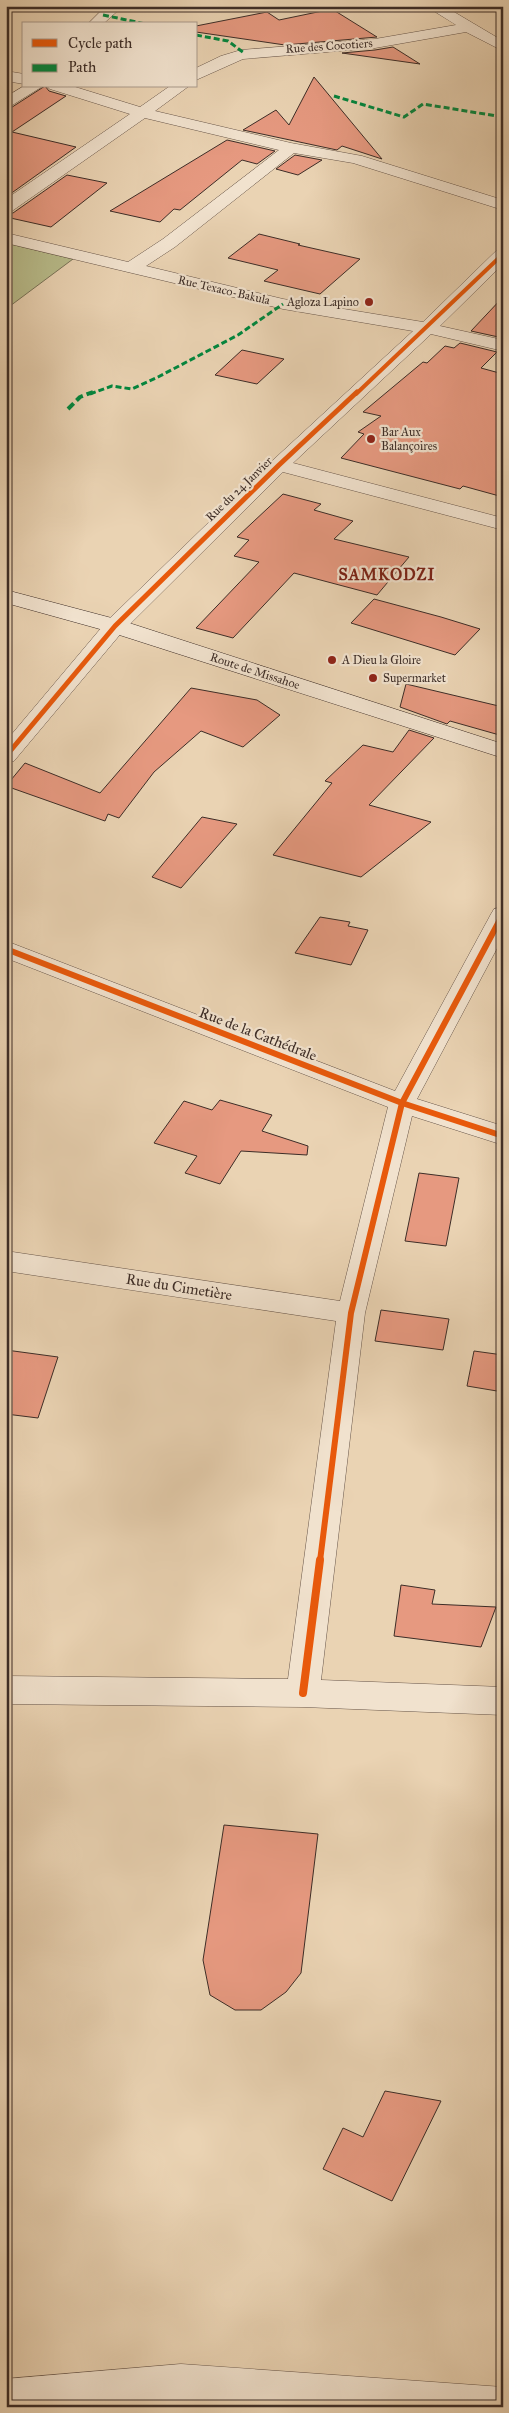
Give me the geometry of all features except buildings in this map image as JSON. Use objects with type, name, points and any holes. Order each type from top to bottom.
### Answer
[{"type":"street","points":[[97,22],[116,6]]},
{"type":"street","points":[[433,6],[467,28],[503,47]]},
{"type":"street","name":"Rue des Cocotiers","points":[[198,74],[214,63],[244,52],[320,49],[386,42],[431,37],[467,28]]},
{"type":"street","points":[[6,76],[22,79]]},
{"type":"street","points":[[6,104],[32,88]]},
{"type":"street","points":[[62,88],[144,113],[291,148],[356,159],[503,205]]},
{"type":"street","points":[[6,207],[178,88]]},
{"type":"street","points":[[131,268],[169,243],[291,148]]},
{"type":"street","name":"Rue Texaco-Bakula","points":[[6,238],[283,304],[427,328],[503,346]]},
{"type":"street","name":"Rue du 24 Janvier","points":[[6,756],[115,626],[279,465],[427,328],[503,254]]},
{"type":"street","points":[[279,465],[503,524]]},
{"type":"street","name":"Route de Missahoe","points":[[6,596],[115,626],[503,751]]},
{"type":"street","points":[[303,1693],[351,1313],[402,1103],[503,914]]},
{"type":"street","name":"Rue de la Cathédrale","points":[[6,949],[402,1103],[503,1136]]},
{"type":"street","name":"Rue du Cimetière","points":[[6,1261],[351,1313]]},
{"type":"street","points":[[6,1690],[303,1693],[503,1700]]},
{"type":"street","points":[[6,2398],[181,2384],[503,2407]]},
{"type":"green space","points":[[6,243],[73,259],[6,309]]},
{"type":"marked path","points":[[103,15],[136,22]]},
{"type":"marked path","points":[[198,35],[228,41],[244,53]]},
{"type":"marked path","points":[[334,96],[404,117],[423,104],[503,117]]},
{"type":"marked path","points":[[68,409],[80,397],[112,386],[132,389],[158,377],[238,335],[283,304]]},
{"type":"cycle path","points":[[6,756],[115,626],[279,465],[427,328],[503,254]]},
{"type":"cycle path","points":[[303,1693],[351,1313],[402,1103],[503,914]]},
{"type":"cycle path","points":[[6,949],[402,1103],[503,1136]]},
{"type":"place","name":"Agloza Lapino","points":[[369,302]]},
{"type":"place","name":"Bar Aux Balançoires","points":[[371,439]]},
{"type":"place","name":"A Dieu la Gloire","points":[[332,660]]},
{"type":"place","name":"Supermarket","points":[[373,678]]},
{"type":"district","name":"SAMKODZI","points":[[387,574]]}]
